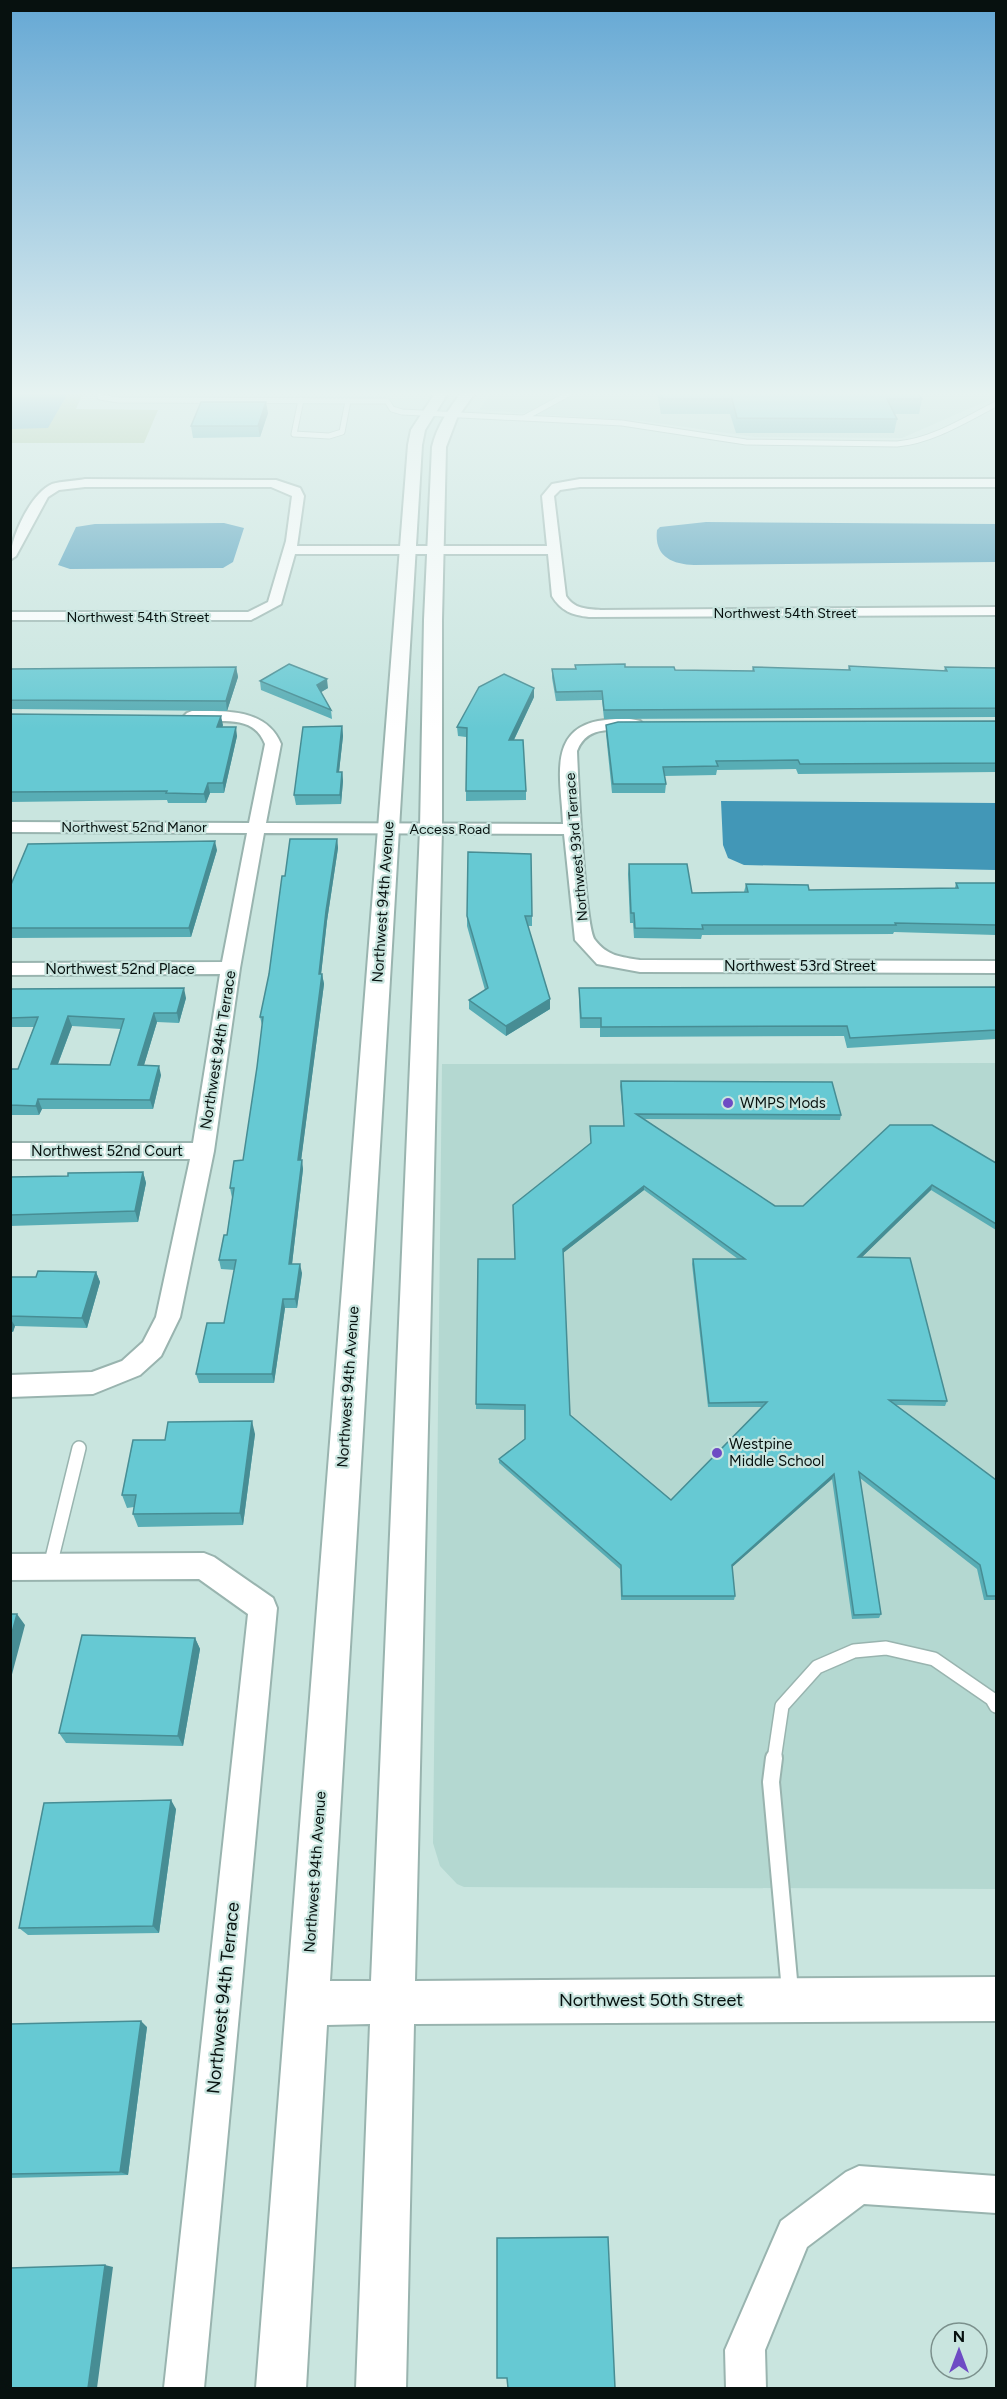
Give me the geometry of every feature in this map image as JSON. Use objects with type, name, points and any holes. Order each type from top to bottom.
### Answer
[{"type":"street","points":[[10,556],[38,505]]},
{"type":"street","points":[[297,505],[291,546],[553,545],[550,505]]},
{"type":"street","name":"Northwest 94th Avenue","points":[[281,2388],[411,505]]},
{"type":"street","points":[[381,2388],[431,829],[437,505]]},
{"type":"street","name":"Northwest 54th Street","points":[[553,545],[559,596],[566,606],[574,610],[602,614],[996,611]]},
{"type":"street","name":"Northwest 54th Street","points":[[10,616],[236,618],[251,616],[274,604],[291,546]]},
{"type":"street","name":"Northwest 94th Terrace","points":[[10,1386],[93,1383],[131,1368],[152,1349],[168,1317],[203,1151],[230,968],[273,744],[271,734],[261,724],[239,718],[176,716]]},
{"type":"street","name":"Northwest 93rd Terrace","points":[[604,960],[584,940],[572,829],[569,751],[571,740],[582,731],[617,724],[653,724]]},
{"type":"street","name":"Northwest 52nd Manor","points":[[11,828],[257,828]]},
{"type":"street","name":"Access Road","points":[[257,828],[572,829]]},
{"type":"street","name":"Northwest 53rd Street","points":[[604,960],[640,966],[996,967]]},
{"type":"street","name":"Northwest 52nd Place","points":[[10,969],[230,968]]},
{"type":"street","name":"Northwest 52nd Court","points":[[10,1151],[203,1151]]},
{"type":"street","points":[[10,1567],[50,1566]]},
{"type":"street","name":"Northwest 94th Terrace","points":[[50,1566],[204,1566],[263,1608],[184,2388]]},
{"type":"street","name":"Northwest 50th Street","points":[[306,2003],[996,1999]]},
{"type":"street","points":[[746,2388],[745,2350],[794,2234],[859,2185],[996,2195]]},
{"type":"lane","points":[[50,1566],[79,1448]]},
{"type":"lane","points":[[791,2000],[771,1782],[782,1706],[817,1667],[854,1651],[886,1648],[934,1659],[992,1699],[996,1706]]},
{"type":"shaded area","name":"Westpine Middle School","points":[[996,1063],[996,1889],[464,1887],[457,1884],[440,1866],[433,1843],[442,1064]]},
{"type":"water","points":[[706,522],[996,524],[996,562],[694,565],[678,563],[661,552],[657,539],[657,530],[660,527]]},
{"type":"water","points":[[224,523],[244,528],[233,562],[223,568],[70,569],[58,565],[76,527],[95,524]]},
{"type":"water","points":[[721,801],[996,803],[996,870],[744,865],[728,858],[723,845]]},
{"type":"building","points":[[289,664],[327,679],[317,685],[331,710],[260,681]]},
{"type":"building","points":[[625,664],[625,667],[674,667],[675,670],[754,671],[753,667],[850,670],[849,666],[947,671],[945,667],[996,668],[996,708],[604,710],[602,691],[556,692],[552,669],[576,669],[575,665]]},
{"type":"building","points":[[236,667],[226,701],[10,700],[10,669]]},
{"type":"building","points":[[504,674],[534,688],[509,740],[523,740],[526,791],[466,791],[467,728],[457,727],[479,687]]},
{"type":"building","points":[[10,714],[221,716],[217,727],[236,727],[223,783],[208,783],[204,794],[166,793],[167,791],[10,792]]},
{"type":"building","points":[[996,721],[996,763],[800,764],[798,760],[716,761],[718,766],[663,767],[666,784],[613,784],[606,725],[618,722]]},
{"type":"building","points":[[342,726],[337,772],[342,772],[340,795],[294,795],[303,727]]},
{"type":"building","points":[[290,839],[337,839],[326,911],[319,974],[322,974],[298,1160],[302,1160],[289,1264],[300,1264],[295,1299],[283,1299],[272,1374],[196,1374],[207,1323],[224,1323],[236,1260],[219,1260],[224,1235],[227,1235],[234,1188],[230,1188],[234,1161],[243,1160],[263,1017],[260,1017]]},
{"type":"building","points":[[215,841],[189,928],[10,928],[10,887],[28,844]]},
{"type":"building","points":[[468,852],[531,854],[532,916],[525,916],[550,999],[506,1026],[469,1000],[488,988],[467,916]]},
{"type":"building","points":[[629,864],[687,864],[692,893],[748,892],[746,884],[808,885],[809,890],[958,888],[956,883],[996,883],[996,925],[895,923],[896,925],[702,925],[703,929],[635,928],[634,913],[631,913]]},
{"type":"building","points":[[996,987],[996,1030],[850,1038],[847,1026],[601,1027],[601,1018],[581,1018],[579,988]]},
{"type":"building","points":[[184,988],[177,1013],[154,1013],[138,1065],[159,1066],[150,1100],[38,1099],[36,1106],[10,1105],[10,1069],[18,1069],[38,1017],[10,1018],[10,989]],"holes":[[[68,1016],[124,1019],[110,1065],[51,1064]]]},
{"type":"building","name":"Westpine Middle School","points":[[621,1081],[832,1082],[841,1115],[636,1114],[775,1206],[803,1206],[890,1125],[932,1125],[996,1163],[996,1224],[932,1185],[858,1257],[910,1258],[947,1401],[889,1400],[996,1480],[996,1596],[987,1596],[980,1565],[859,1472],[881,1614],[854,1615],[834,1474],[732,1565],[735,1596],[622,1596],[621,1565],[499,1459],[525,1439],[525,1405],[476,1404],[478,1259],[515,1259],[513,1205],[591,1143],[590,1126],[624,1126]],"holes":[[[644,1186],[745,1259],[693,1259],[709,1403],[767,1402],[671,1500],[570,1415],[563,1249]]]},
{"type":"building","points":[[143,1172],[135,1211],[10,1215],[10,1177],[68,1176],[68,1173]]},
{"type":"building","points":[[38,1271],[96,1272],[82,1318],[10,1316],[10,1277],[36,1277]]},
{"type":"building","points":[[252,1421],[240,1513],[133,1514],[136,1495],[122,1495],[133,1440],[165,1440],[168,1422]]},
{"type":"building","points":[[10,1614],[17,1614],[10,1640]]},
{"type":"building","points":[[82,1635],[195,1638],[178,1736],[59,1733]]},
{"type":"building","points":[[171,1800],[153,1926],[19,1928],[44,1803]]},
{"type":"building","points":[[141,2021],[120,2172],[10,2174],[10,2024]]},
{"type":"building","points":[[608,2237],[615,2388],[508,2388],[507,2378],[497,2378],[497,2238]]},
{"type":"building","points":[[105,2265],[88,2388],[10,2388],[10,2268]]},
{"type":"place","name":"WMPS Mods","points":[[728,1103]]},
{"type":"place","name":"Westpine Middle School","points":[[717,1453]]}]
